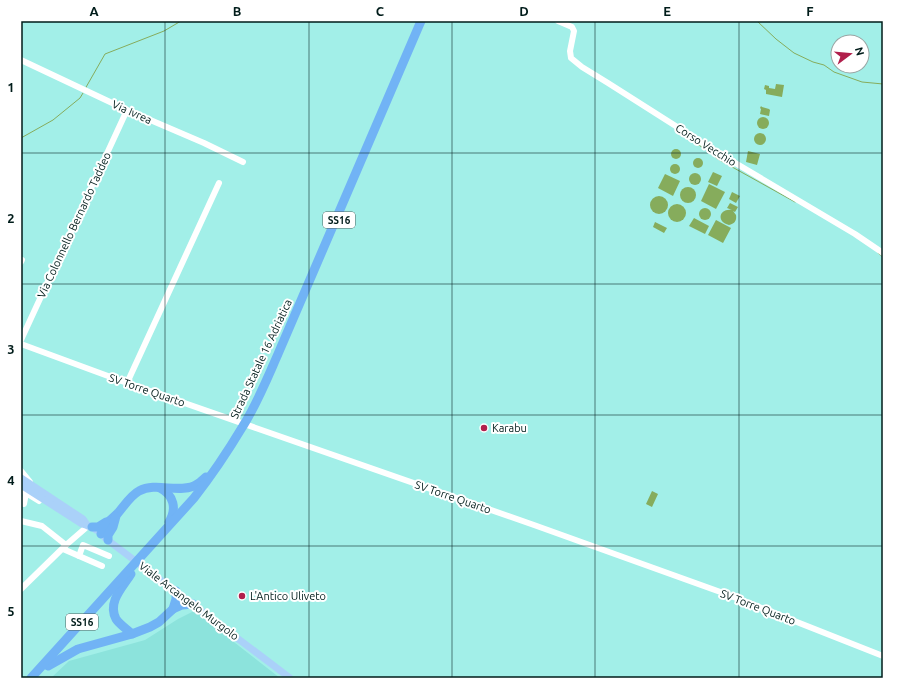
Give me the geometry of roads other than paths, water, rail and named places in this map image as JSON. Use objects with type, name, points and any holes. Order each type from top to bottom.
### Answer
[{"type":"highway","name":"Strada Statale 16 Adriatica","points":[[250,418],[421,21]]},
{"type":"highway","name":"Strada Statale 16 Adriatica","points":[[36,678],[194,498],[240,435],[263,397],[283,354],[424,21]]},
{"type":"highway","name":"Strada Statale 16 Adriatica","points":[[206,482],[240,435]]},
{"type":"highway","points":[[101,534],[103,526],[138,491],[150,487],[186,488],[206,482]]},
{"type":"highway","points":[[146,554],[157,535],[169,522],[174,512],[173,503],[169,494],[157,487]]},
{"type":"highway","points":[[90,526],[98,527],[116,514]]},
{"type":"highway","points":[[108,540],[108,535],[113,527],[116,514]]},
{"type":"highway","points":[[101,534],[111,530]]},
{"type":"highway","name":"Strada Statale 16 Adriatica","points":[[31,678],[134,568]]},
{"type":"highway","points":[[132,634],[119,623],[113,608],[116,596],[134,568]]},
{"type":"highway","points":[[176,591],[178,604]]},
{"type":"highway","points":[[48,666],[78,649],[132,634],[150,627],[159,622],[178,604],[193,604]]},
{"type":"main road","name":"Viale Arcangelo Murgolo","points":[[21,478],[83,519],[108,540],[176,591]]},
{"type":"main road","name":"Viale Arcangelo Murgolo","points":[[21,485],[82,524],[90,526]]},
{"type":"main road","name":"Viale Arcangelo Murgolo","points":[[193,604],[290,678]]},
{"type":"street","name":"Corso Vecchio","points":[[558,21],[572,27],[574,31],[570,51],[571,58],[582,67],[715,151],[855,234],[883,253]]},
{"type":"street","name":"Via Ivrea","points":[[21,60],[93,95],[204,143],[243,162]]},
{"type":"street","name":"Via Colonnello Bernardo Taddeo","points":[[21,340],[127,110]]},
{"type":"street","points":[[127,383],[219,183]]},
{"type":"street","name":"SV Torre Quarto","points":[[21,344],[127,383],[534,525],[726,594],[883,656]]},
{"type":"street","points":[[21,471],[32,485]]},
{"type":"street","points":[[24,492],[39,501],[41,498]]},
{"type":"street","points":[[24,492],[24,504]]},
{"type":"street","points":[[21,521],[42,526],[64,547],[79,556],[102,566]]},
{"type":"street","points":[[21,589],[64,547],[90,526]]},
{"type":"street","points":[[79,556],[84,545],[109,556]]},
{"type":"waterway","points":[[85,89],[105,54],[164,31],[181,21]]},
{"type":"waterway","points":[[757,21],[794,53],[813,62],[824,65],[834,72],[862,82],[883,84]]},
{"type":"waterway","points":[[21,138],[53,120],[80,98],[83,93]]},
{"type":"waterway","points":[[691,140],[716,158],[795,202]]},
{"type":"waterway","points":[[878,253],[883,257]]},
{"type":"place","name":"Karabu","points":[[484,428]]},
{"type":"place","name":"L'Antico Uliveto","points":[[242,596]]}]
